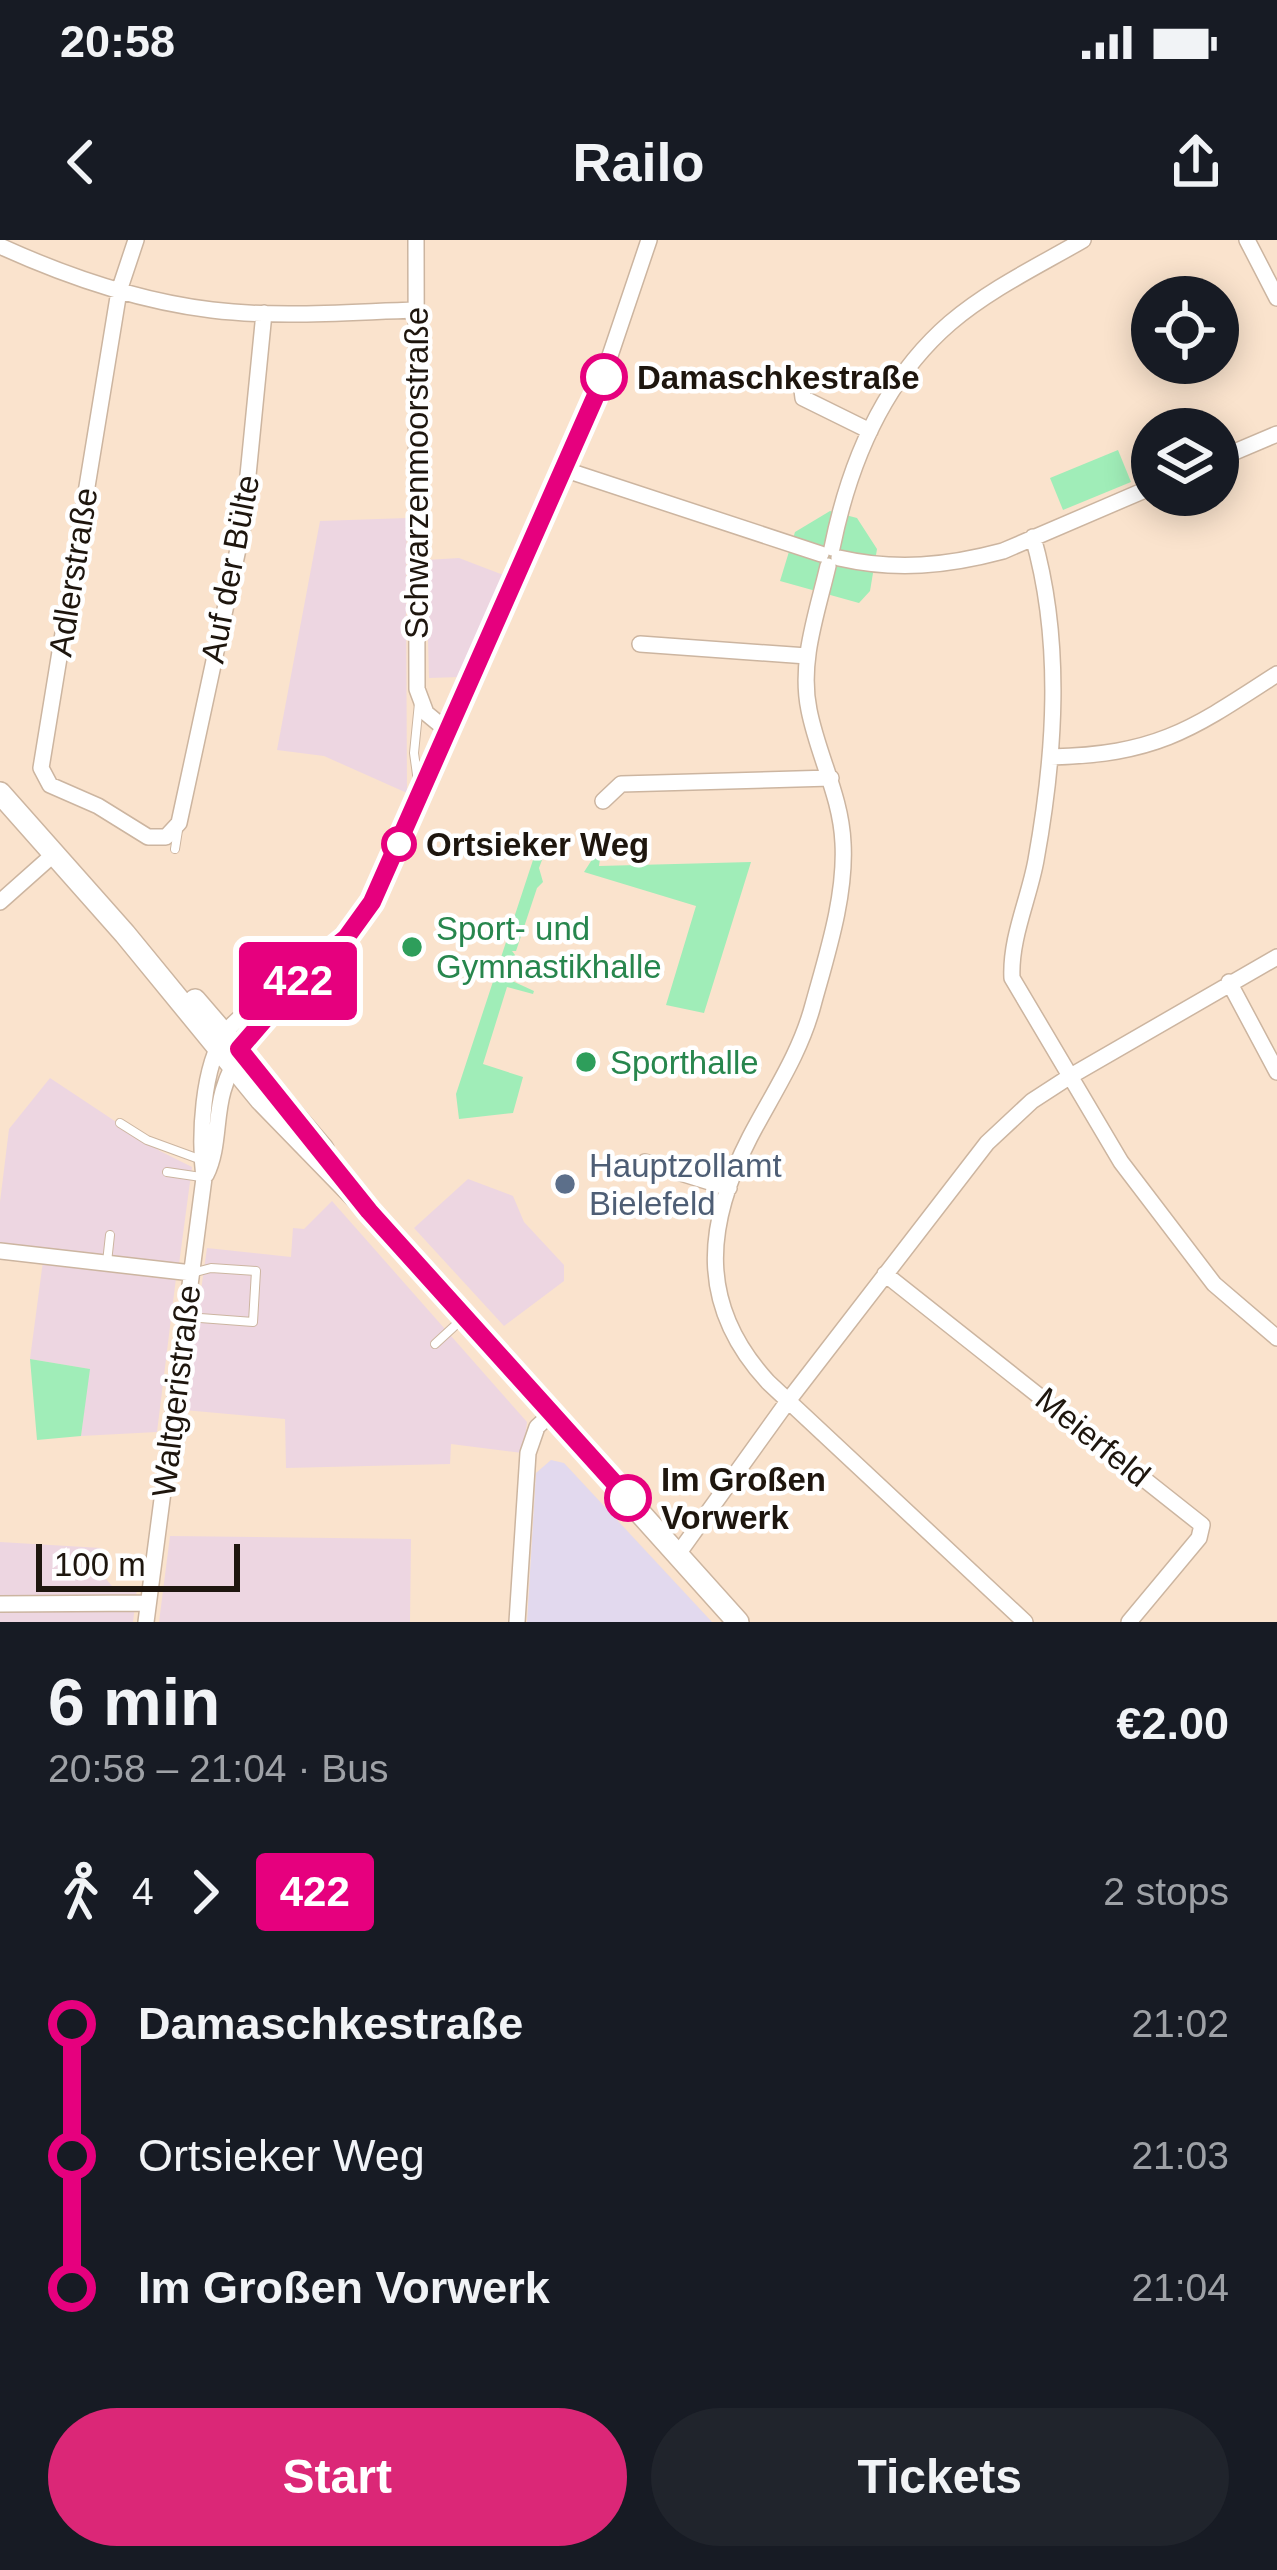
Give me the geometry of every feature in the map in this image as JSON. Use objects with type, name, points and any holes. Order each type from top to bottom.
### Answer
[{"type":"street","name":"Adlerstraße","points":[[136,240],[119,291],[41,768],[50,785],[157,839],[172,833],[179,823]]},
{"type":"street","name":"Schwarzenmoorstraße","points":[[416,240],[422,702]]},
{"type":"street","points":[[229,1049],[308,969],[346,938],[367,910],[598,396],[649,240]]},
{"type":"street","points":[[1025,1622],[743,1356],[718,1302],[716,1252],[730,1188],[749,1138],[792,1065],[813,1007],[842,869],[841,822],[808,706],[807,656],[848,485],[870,431],[904,374],[950,323],[1083,240]]},
{"type":"street","points":[[1247,240],[1277,298]]},
{"type":"street","points":[[0,246],[119,291],[194,307],[264,313],[416,310]]},
{"type":"street","name":"Auf der Bülte","points":[[179,823],[242,526],[264,313]]},
{"type":"street","points":[[802,390],[803,398],[870,431]]},
{"type":"street","points":[[1239,450],[1277,434]]},
{"type":"street","points":[[566,470],[866,564],[931,566],[1003,551],[1131,496]]},
{"type":"street","points":[[1033,538],[1049,633],[1051,757],[1032,882],[1011,962],[1012,978],[1121,1162],[1187,1252],[1226,1296],[1277,1337]]},
{"type":"street","points":[[640,644],[807,656]]},
{"type":"street","points":[[1051,757],[1162,742],[1202,723],[1277,674]]},
{"type":"street","points":[[422,702],[459,710]]},
{"type":"street","points":[[422,702],[426,713],[449,731]]},
{"type":"street","points":[[602,801],[621,784],[831,778]]},
{"type":"street","points":[[0,794],[229,1049],[293,1136],[369,1211],[739,1622]]},
{"type":"street","points":[[0,902],[54,854]]},
{"type":"street","points":[[678,1554],[788,1401],[987,1143],[1032,1101],[1069,1077],[1277,957]]},
{"type":"street","points":[[1229,982],[1277,1072]]},
{"type":"street","name":"Waltgeristraße","points":[[146,1622],[206,1167],[206,1090],[229,1049]]},
{"type":"street","points":[[645,1162],[730,1188]]},
{"type":"street","points":[[0,1251],[192,1274]]},
{"type":"street","name":"Meierfeld","points":[[885,1274],[1202,1525],[1199,1538],[1129,1622]]},
{"type":"street","points":[[518,1622],[528,1453],[537,1427],[550,1415]]},
{"type":"street","points":[[0,1604],[148,1603]]},
{"type":"lane","points":[[420,796],[414,753],[422,702]]},
{"type":"lane","name":"Auf der Bülte","points":[[175,849],[179,823]]},
{"type":"lane","points":[[120,1123],[206,1167]]},
{"type":"lane","points":[[167,1172],[206,1167]]},
{"type":"lane","points":[[107,1264],[110,1235]]},
{"type":"lane","points":[[186,1317],[253,1322],[256,1271],[211,1268],[192,1274]]},
{"type":"lane","points":[[435,1344],[464,1318]]},
{"type":"shaded area","points":[[407,518],[407,793],[324,756],[277,750],[320,521]]},
{"type":"shaded area","points":[[459,558],[506,576],[460,677],[429,678],[426,560]]},
{"type":"shaded area","points":[[50,1078],[192,1167],[179,1264],[0,1244],[9,1129]]},
{"type":"shaded area","points":[[468,1179],[513,1196],[524,1222],[564,1265],[564,1281],[504,1326],[414,1228]]},
{"type":"shaded area","points":[[332,1201],[527,1422],[523,1453],[451,1444],[450,1464],[286,1468],[285,1419],[184,1410],[207,1248],[291,1257],[293,1228],[304,1229]]},
{"type":"shaded area","points":[[43,1261],[176,1278],[157,1432],[81,1436],[89,1369],[30,1359]]},
{"type":"shaded area","points":[[551,1460],[564,1463],[712,1622],[527,1622],[536,1473]]},
{"type":"shaded area","points":[[170,1536],[411,1539],[410,1622],[159,1622]]},
{"type":"shaded area","points":[[0,1542],[101,1548],[99,1565],[111,1567],[106,1579],[112,1586],[137,1588],[133,1622],[0,1622]]},
{"type":"green space","points":[[1118,450],[1131,482],[1063,510],[1050,478]]},
{"type":"green space","points":[[830,511],[857,518],[877,549],[870,591],[859,603],[780,581],[795,532]]},
{"type":"green space","points":[[602,844],[599,866],[751,862],[704,1013],[666,1005],[696,906],[584,872]]},
{"type":"green space","points":[[534,857],[542,860],[543,882],[516,951],[512,951],[508,979],[534,991],[507,987],[483,1064],[523,1077],[513,1113],[459,1119],[456,1094]]},
{"type":"green space","points":[[30,1359],[90,1369],[81,1436],[37,1440]]},
{"type":"bus line","name":"422","points":[[604,377],[372,902],[346,938],[308,969],[239,1049],[369,1211],[628,1498]]},
{"type":"place","name":"Damaschkestraße","points":[[604,377]]},
{"type":"place","name":"Ortsieker Weg","points":[[399,844]]},
{"type":"place","name":"Sport- und Gymnastikhalle","points":[[412,947]]},
{"type":"place","name":"Sporthalle","points":[[586,1062]]},
{"type":"place","name":"Hauptzollamt Bielefeld","points":[[565,1184]]},
{"type":"place","name":"Im Großen Vorwerk","points":[[628,1498]]}]
